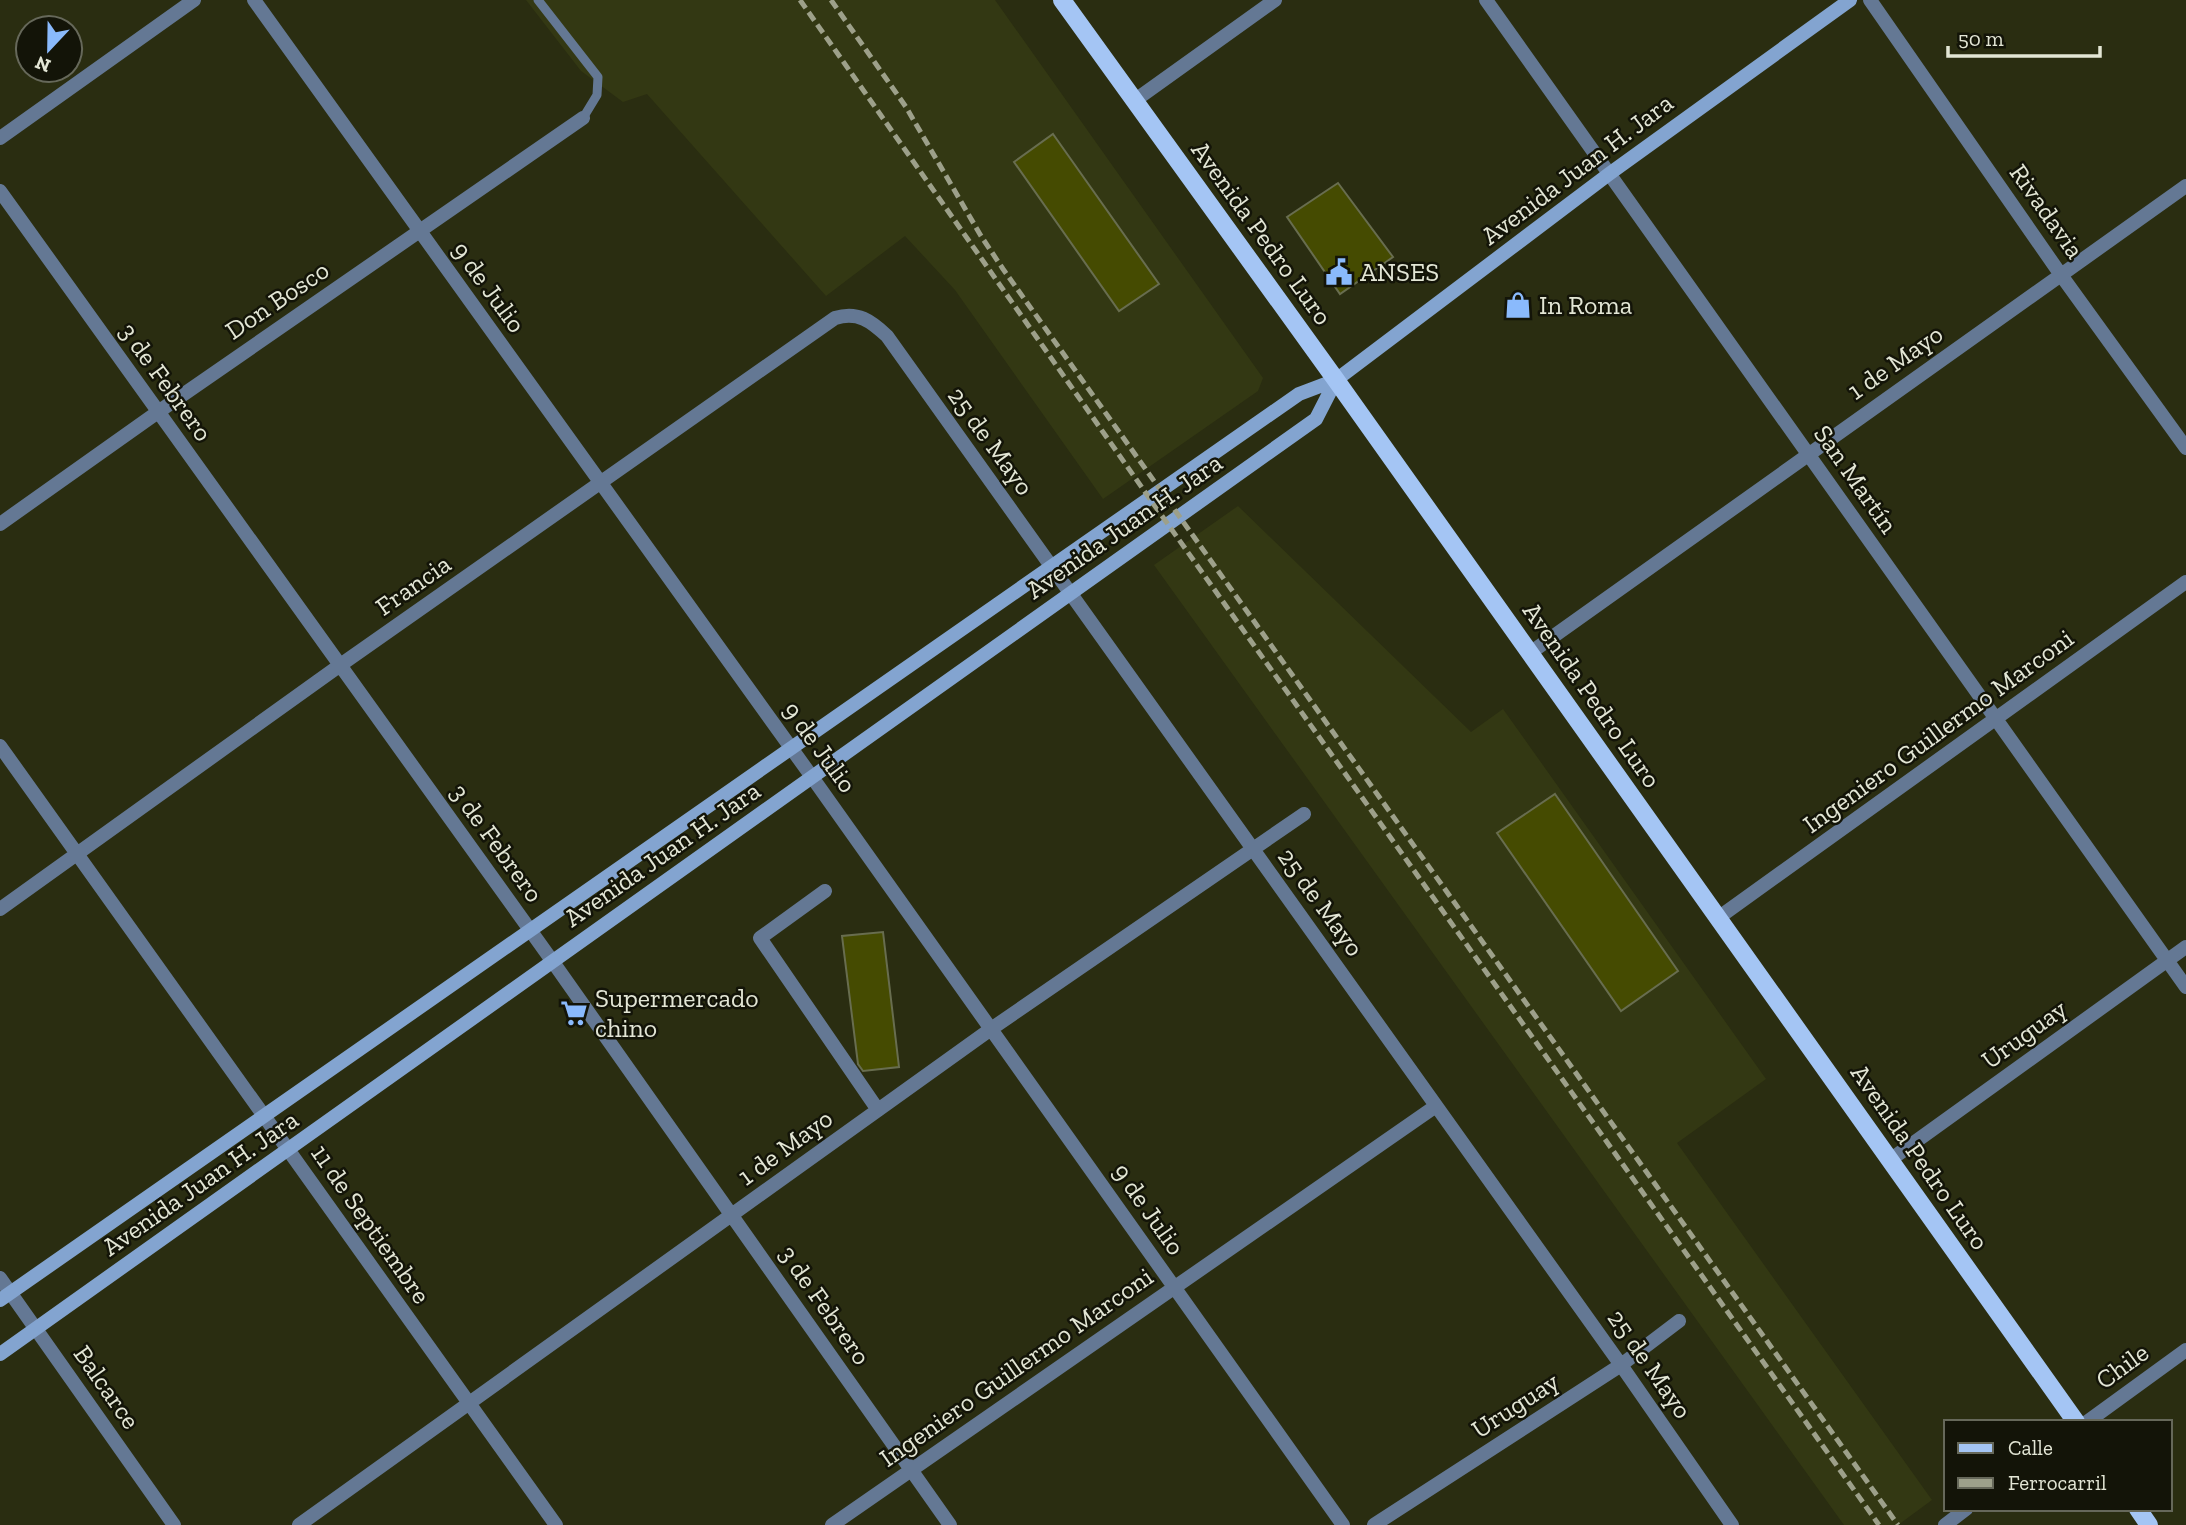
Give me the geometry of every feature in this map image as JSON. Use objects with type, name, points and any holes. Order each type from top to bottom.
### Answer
[{"type":"main road","name":"Avenida Pedro Luro","points":[[1062,0],[1336,380],[2075,1420]]},
{"type":"main road","name":"Avenida Juan H. Jara","points":[[5,1297],[1299,394],[1336,380],[1609,174],[1850,0]]},
{"type":"main road","name":"Avenida Juan H. Jara","points":[[0,1354],[1317,419],[1336,380]]},
{"type":"street","points":[[0,138],[194,0]]},
{"type":"street","name":"9 de Julio","points":[[254,0],[419,233],[813,777],[1343,1525]]},
{"type":"street","points":[[1134,101],[1275,0]]},
{"type":"street","name":"San Martín","points":[[1486,0],[2186,987]]},
{"type":"street","name":"Rivadavia","points":[[1870,0],[2186,449]]},
{"type":"street","name":"Don Bosco","points":[[0,524],[583,118]]},
{"type":"street","name":"1 de Mayo","points":[[1530,653],[2186,186]]},
{"type":"street","name":"3 de Febrero","points":[[0,191],[553,962],[950,1525]]},
{"type":"street","name":"Francia","points":[[0,909],[339,666],[835,318],[847,314],[860,316]]},
{"type":"street","name":"25 de Mayo","points":[[860,316],[887,337],[1621,1365],[1732,1525]]},
{"type":"street","name":"Ingeniero Guillermo Marconi","points":[[1718,918],[2186,582]]},
{"type":"street","name":"11 de Septiembre","points":[[0,747],[556,1525]]},
{"type":"street","name":"1 de Mayo","points":[[299,1525],[991,1029],[1304,814]]},
{"type":"street","points":[[825,891],[760,938],[878,1110]]},
{"type":"street","name":"Uruguay","points":[[1890,1160],[2186,947]]},
{"type":"street","name":"Ingeniero Guillermo Marconi","points":[[832,1525],[1436,1106]]},
{"type":"street","name":"Balcarce","points":[[0,1278],[5,1297],[36,1329],[174,1525]]},
{"type":"street","name":"Uruguay","points":[[1374,1525],[1621,1365],[1679,1321]]},
{"type":"street","name":"Chile","points":[[2090,1420],[2186,1350]]},
{"type":"street","points":[[1945,1525],[1963,1511]]},
{"type":"lane","points":[[538,0],[598,77],[597,95],[583,118]]},
{"type":"shaded area","points":[[526,0],[995,0],[1263,378],[1258,391],[1103,499],[955,290],[905,236],[826,296],[647,94],[623,102],[581,71]]},
{"type":"shaded area","points":[[1238,506],[1471,732],[1503,709],[1766,1079],[1677,1143],[1932,1500],[1898,1525],[1844,1525],[1154,565]]},
{"type":"building","points":[[1053,134],[1159,284],[1119,311],[1014,162]]},
{"type":"building","name":"ANSES","points":[[1338,183],[1393,257],[1340,294],[1287,217]]},
{"type":"building","points":[[1555,794],[1678,971],[1621,1011],[1497,833]]},
{"type":"building","points":[[883,932],[899,1067],[863,1071],[858,1064],[842,936]]},
{"type":"railway","points":[[800,0],[1150,499],[1879,1525]]},
{"type":"railway","points":[[831,0],[906,107],[1003,269],[1898,1525]]},
{"type":"place","name":"ANSES","points":[[1339,272]]},
{"type":"place","name":"In Roma","points":[[1518,305]]},
{"type":"place","name":"Supermercado chino","points":[[574,1013]]}]
